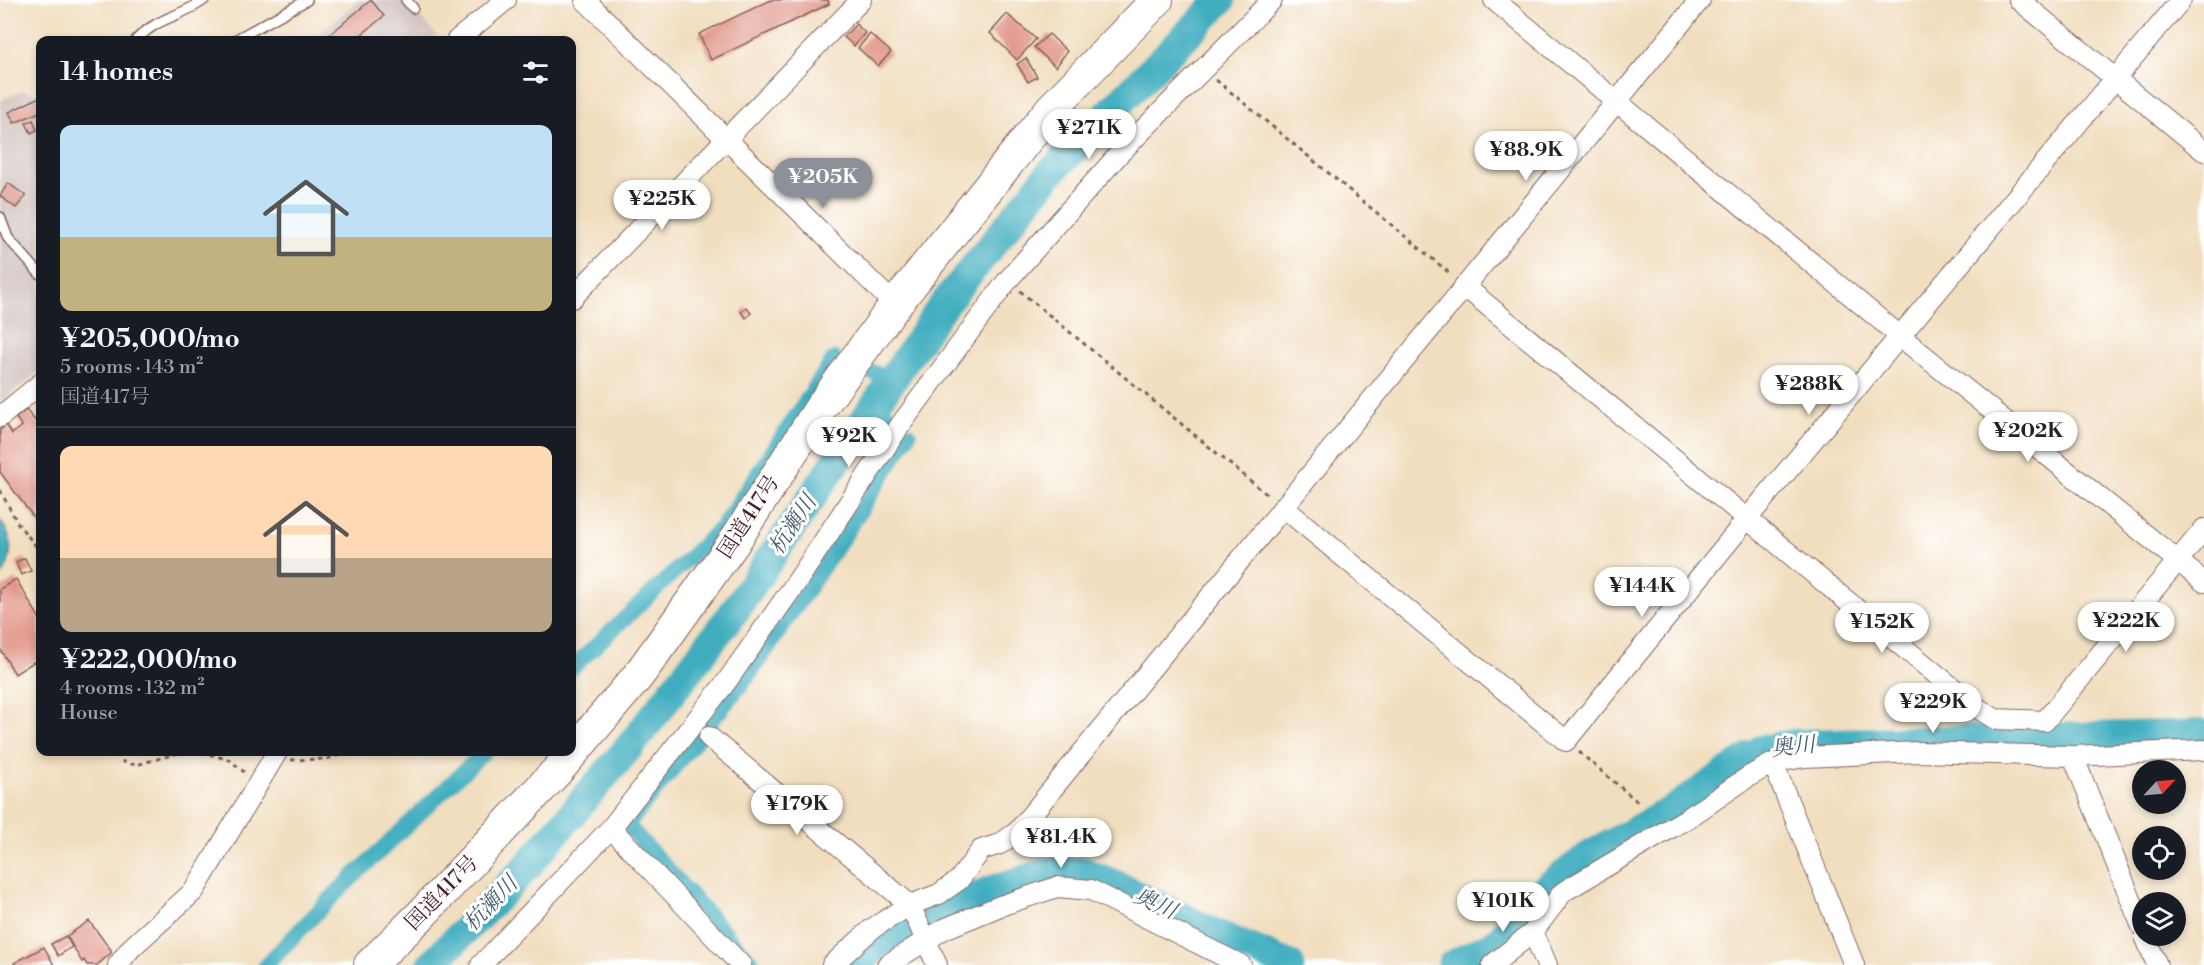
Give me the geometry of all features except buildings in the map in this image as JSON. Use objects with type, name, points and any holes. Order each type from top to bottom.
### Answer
[{"type":"highway","name":"国道417号","points":[[576,749],[638,676],[732,545],[821,407],[895,305],[1051,109],[1157,0]]},
{"type":"highway","name":"国道417号","points":[[370,965],[419,917],[570,756]]},
{"type":"street","points":[[462,36],[506,0]]},
{"type":"street","points":[[585,0],[895,305]]},
{"type":"street","points":[[576,294],[861,0]]},
{"type":"street","points":[[481,965],[611,828],[727,681],[798,580],[901,423],[1007,281],[1120,153],[1272,0]]},
{"type":"street","points":[[1494,0],[1901,336],[2204,582]]},
{"type":"street","points":[[832,965],[873,928],[910,905],[939,894],[959,880],[981,850],[1000,844],[1017,832],[1700,0]]},
{"type":"street","points":[[2019,0],[2204,151]]},
{"type":"street","points":[[1283,507],[1566,741],[1747,519],[2181,0]]},
{"type":"street","points":[[1464,286],[1976,707],[1995,718],[2045,722],[2204,529]]},
{"type":"street","points":[[0,417],[36,387]]},
{"type":"street","points":[[709,737],[910,905],[938,965]]},
{"type":"street","points":[[1492,965],[1533,932],[1563,892],[1691,816],[1748,777],[1773,763],[1804,757],[1918,752],[2073,756],[2204,750]]},
{"type":"street","points":[[118,965],[130,948],[194,891],[274,756]]},
{"type":"street","points":[[2073,756],[2132,902]]},
{"type":"street","points":[[1773,763],[1854,965]]},
{"type":"street","points":[[611,828],[741,965]]},
{"type":"street","points":[[887,965],[926,937],[999,906],[1057,887],[1091,890],[1241,965]]},
{"type":"street","points":[[1533,932],[1547,965]]},
{"type":"street","points":[[2149,946],[2157,965]]},
{"type":"lane","points":[[140,36],[149,26],[192,8],[204,0]]},
{"type":"lane","points":[[243,36],[307,0]]},
{"type":"lane","points":[[406,0],[413,8]]},
{"type":"lane","points":[[0,217],[8,238],[36,270]]},
{"type":"path","points":[[1203,70],[1464,286]]},
{"type":"path","points":[[1007,281],[1283,507]]},
{"type":"path","points":[[0,490],[18,524],[36,546]]},
{"type":"path","points":[[1566,741],[1639,803]]},
{"type":"path","points":[[121,756],[123,762],[136,765],[168,756]]},
{"type":"path","points":[[212,756],[239,766],[256,787]]},
{"type":"path","points":[[274,756],[326,759],[337,756]]},
{"type":"shaded area","points":[[359,0],[402,0],[437,35],[436,36],[317,36]]},
{"type":"shaded area","points":[[23,90],[36,94],[36,373],[0,403],[0,101]]},
{"type":"water","points":[[0,520],[10,541],[10,556],[0,578]]},
{"type":"waterway","name":"杭瀬川","points":[[431,965],[525,869],[635,740],[733,613],[941,308],[1050,173],[1221,0]]},
{"type":"waterway","points":[[576,664],[723,526],[834,359]]},
{"type":"waterway","points":[[868,370],[890,380]]},
{"type":"waterway","points":[[875,402],[894,422]]},
{"type":"waterway","points":[[754,965],[627,825],[749,675],[846,533],[909,434]]},
{"type":"waterway","name":"奥川","points":[[1452,965],[1496,943],[1546,888],[1589,856],[1677,807],[1761,750],[1793,744],[2204,734]]},
{"type":"waterway","points":[[266,965],[335,894],[480,756]]},
{"type":"waterway","name":"奥川","points":[[857,965],[881,941],[925,919],[992,890],[1049,872],[1084,872],[1116,885],[1212,932],[1290,965]]}]
